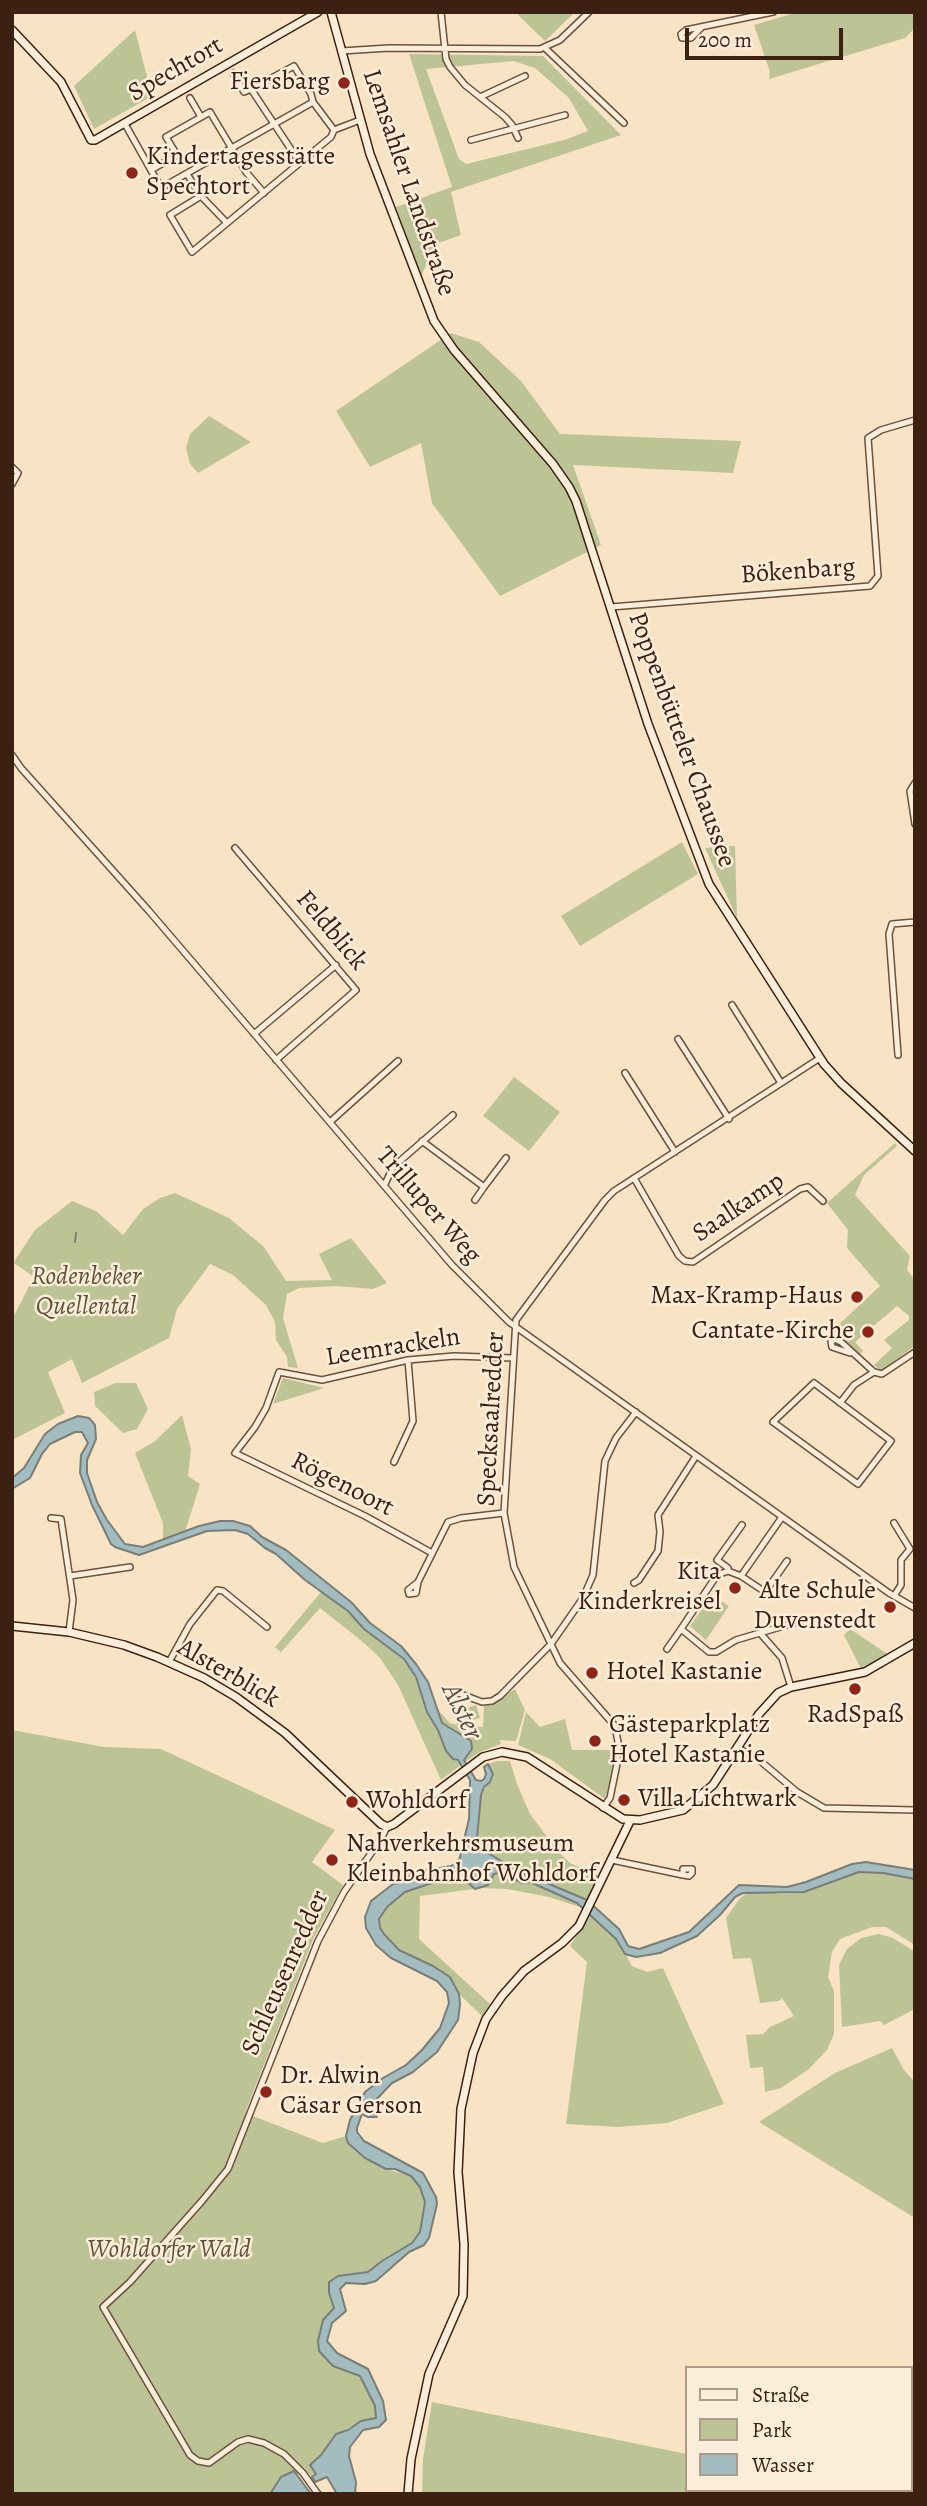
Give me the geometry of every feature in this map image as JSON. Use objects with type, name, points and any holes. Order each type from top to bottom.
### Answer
[{"type":"street","name":"Spechtort","points":[[12,30],[61,82],[90,140],[95,140],[318,12]]},
{"type":"street","name":"Lemsahler Landstraße","points":[[331,12],[379,180],[434,321],[454,350],[553,464],[569,487],[584,522],[611,607]]},
{"type":"street","points":[[442,12],[446,60],[457,78],[505,117],[518,138]]},
{"type":"street","points":[[341,51],[545,48],[560,40],[589,12]]},
{"type":"street","points":[[701,28],[773,12]]},
{"type":"street","points":[[545,48],[624,123]]},
{"type":"street","points":[[233,73],[244,92],[294,66],[313,102],[334,130]]},
{"type":"street","points":[[480,97],[525,76]]},
{"type":"street","points":[[251,89],[300,163]]},
{"type":"street","points":[[190,98],[201,117]]},
{"type":"street","points":[[125,124],[161,188],[313,102]]},
{"type":"street","points":[[151,170],[177,155],[166,137],[210,112],[246,172],[264,193]]},
{"type":"street","points":[[471,140],[565,116]]},
{"type":"street","points":[[201,196],[170,215],[192,252],[331,137],[334,130],[360,120]]},
{"type":"street","points":[[187,174],[201,196],[227,223]]},
{"type":"street","name":"Bökenbarg","points":[[611,607],[870,586],[878,576],[867,438],[881,430],[915,420]]},
{"type":"street","points":[[12,467],[18,473],[12,484]]},
{"type":"street","name":"Poppenbütteler Chaussee","points":[[611,607],[648,724],[709,884],[820,1058],[840,1082],[915,1151]]},
{"type":"street","name":"Trilluper Weg","points":[[12,755],[385,1184],[452,1265],[515,1326],[894,1596],[915,1608]]},
{"type":"street","points":[[915,783],[910,791],[915,824]]},
{"type":"street","name":"Feldblick","points":[[235,848],[356,990],[276,1060]]},
{"type":"street","points":[[898,1055],[889,934],[892,924],[915,922]]},
{"type":"street","points":[[254,1034],[335,965]]},
{"type":"street","points":[[732,1005],[781,1083]]},
{"type":"street","points":[[678,1039],[729,1118]]},
{"type":"street","name":"Specksaalredder","points":[[603,1808],[610,1798],[617,1764],[618,1742],[615,1726],[565,1668],[551,1644],[514,1567],[504,1513],[516,1320],[604,1200],[820,1058]]},
{"type":"street","points":[[330,1122],[398,1061]]},
{"type":"street","points":[[625,1073],[675,1153]]},
{"type":"street","points":[[385,1184],[393,1167],[453,1115]]},
{"type":"street","points":[[422,1141],[484,1187]]},
{"type":"street","points":[[475,1200],[506,1158]]},
{"type":"street","name":"Saalkamp","points":[[634,1178],[679,1256],[692,1262],[800,1189],[808,1187],[823,1201]]},
{"type":"street","points":[[850,1353],[874,1372],[882,1374],[915,1352]]},
{"type":"street","name":"Leemrackeln","points":[[235,1453],[266,1408],[279,1372],[322,1380],[408,1360],[454,1356],[513,1358]]},
{"type":"street","points":[[394,1462],[413,1421],[408,1360]]},
{"type":"street","points":[[840,1403],[854,1385],[874,1372]]},
{"type":"street","points":[[814,1383],[840,1403],[891,1441],[858,1484],[773,1422],[814,1383]]},
{"type":"street","points":[[458,1693],[482,1702],[496,1699],[551,1644],[583,1598],[593,1575],[604,1461],[616,1438],[636,1412]]},
{"type":"street","name":"Rögenoort","points":[[235,1453],[432,1553]]},
{"type":"street","points":[[634,1583],[639,1580],[658,1551],[658,1515],[696,1455]]},
{"type":"street","points":[[418,1582],[448,1522],[504,1513]]},
{"type":"street","points":[[741,1576],[782,1517]]},
{"type":"street","points":[[51,1518],[61,1519],[72,1600],[69,1632]]},
{"type":"street","points":[[894,1523],[910,1549],[901,1560],[901,1585],[894,1596]]},
{"type":"street","points":[[728,1571],[728,1568],[717,1560],[742,1525]]},
{"type":"street","points":[[667,1649],[718,1574],[728,1571],[765,1592],[786,1561]]},
{"type":"street","points":[[70,1576],[131,1567]]},
{"type":"street","points":[[169,1662],[190,1624],[217,1590],[223,1591],[267,1627]]},
{"type":"street","points":[[681,1629],[709,1652],[716,1653],[736,1640],[803,1620]]},
{"type":"street","name":"Alsterblick","points":[[12,1626],[69,1632],[124,1646],[169,1662],[218,1686],[266,1717],[387,1827]]},
{"type":"street","points":[[760,1633],[782,1658],[791,1687]]},
{"type":"street","points":[[408,2494],[411,2459],[429,2374],[463,2296],[464,2244],[458,2172],[461,2109],[473,2053],[486,2019],[524,1971],[569,1938],[583,1920],[630,1821],[648,1819],[689,1807],[713,1785],[767,1703],[778,1693],[791,1687],[865,1672],[915,1643]]},
{"type":"street","points":[[738,1748],[758,1759],[797,1791],[824,1808],[915,1810]]},
{"type":"street","name":"Schleusenredder","points":[[318,2494],[303,2473],[284,2454],[264,2443],[248,2439],[238,2442],[209,2463],[198,2461],[190,2455],[103,2307],[130,2282],[228,2169],[318,1941],[344,1892],[387,1827],[483,1758],[502,1752],[522,1755],[603,1808],[630,1821]]},
{"type":"street","points":[[612,1860],[683,1875]]},
{"type":"green space","points":[[515,12],[575,12],[545,41]]},
{"type":"green space","points":[[798,12],[915,12],[915,28],[905,38],[769,79],[770,72],[754,25]]},
{"type":"green space","points":[[135,30],[152,96],[94,129],[74,86]]},
{"type":"green space","points":[[409,54],[543,56],[621,135],[451,192],[461,235],[436,244],[421,276],[396,207],[452,187]],"holes":[[[514,61],[535,68],[569,98],[588,131],[564,140],[466,164],[459,159],[426,69]]]},
{"type":"green space","points":[[451,333],[479,342],[521,381],[560,434],[741,441],[733,473],[573,465],[601,545],[500,596],[432,503],[421,443],[370,467],[336,411]]},
{"type":"green space","points":[[209,416],[251,442],[198,473],[190,464],[186,448],[190,434]]},
{"type":"green space","points":[[682,842],[698,874],[580,946],[561,916]]},
{"type":"green space","points":[[735,846],[737,918],[705,848]]},
{"type":"green space","points":[[514,1077],[560,1112],[529,1151],[483,1116]]},
{"type":"green space","points":[[895,1143],[897,1146],[864,1175],[855,1195],[910,1256],[907,1270],[915,1280],[915,1346],[881,1371],[874,1365],[892,1348],[884,1340],[909,1320],[909,1316],[897,1306],[855,1342],[863,1351],[860,1354],[833,1330],[880,1286],[847,1248],[848,1230],[827,1203]]},
{"type":"green space","name":"Rodenbeker Quellental","points":[[175,1193],[229,1218],[264,1247],[286,1281],[332,1280],[319,1254],[351,1238],[387,1283],[373,1289],[336,1286],[299,1288],[287,1294],[283,1318],[298,1368],[288,1367],[287,1357],[276,1340],[275,1322],[266,1305],[233,1275],[210,1264],[177,1309],[169,1338],[82,1383],[72,1359],[48,1372],[65,1413],[12,1440],[12,1319],[34,1277],[14,1263],[17,1257],[35,1230],[72,1201],[96,1211],[123,1235],[143,1209],[160,1198]]},
{"type":"green space","points":[[283,1378],[324,1388],[273,1404]]},
{"type":"green space","points":[[116,1383],[136,1383],[148,1409],[137,1429],[123,1433],[95,1406],[94,1392]]},
{"type":"green space","points":[[182,1415],[191,1449],[188,1476],[200,1484],[185,1532],[163,1539],[163,1523],[135,1453],[155,1441]]},
{"type":"green space","points":[[321,1592],[348,1611],[364,1629],[410,1666],[427,1712],[446,1751],[461,1765],[441,1780],[398,1685],[380,1658],[363,1642],[320,1608],[281,1652],[275,1647]]},
{"type":"green space","points":[[712,1595],[729,1606],[706,1640],[690,1626]]},
{"type":"green space","points":[[850,1629],[889,1655],[861,1669],[844,1635]]},
{"type":"green space","points":[[515,1689],[525,1710],[516,1741],[500,1740],[501,1744],[480,1752],[465,1762],[469,1752],[468,1739],[442,1723],[437,1709],[450,1723],[457,1725],[454,1712],[476,1705],[480,1718],[458,1725],[483,1727],[484,1706],[495,1703]]},
{"type":"green space","points":[[526,1712],[540,1727],[565,1719],[572,1750],[614,1750],[613,1771],[605,1799],[550,1759],[518,1745]]},
{"type":"green space","name":"Wohldorfer Wald","points":[[12,1730],[104,1747],[161,1749],[335,1830],[312,1862],[343,1885],[314,1937],[245,2113],[323,2143],[346,2136],[348,2143],[365,2158],[386,2169],[411,2176],[420,2187],[425,2202],[420,2232],[412,2243],[368,2272],[333,2278],[329,2288],[334,2308],[320,2328],[318,2341],[342,2369],[362,2378],[375,2406],[378,2421],[361,2421],[333,2437],[317,2460],[317,2474],[312,2477],[302,2466],[297,2476],[311,2494],[12,2494]]},
{"type":"green space","points":[[510,1761],[530,1814],[557,1850],[570,1863],[599,1876],[587,1900],[516,1870],[483,1850],[477,1838],[481,1795],[493,1774],[488,1764]]},
{"type":"green space","points":[[497,1872],[522,1883],[530,1882],[583,1908],[549,1897],[507,1889],[476,1889],[488,1885]]},
{"type":"green space","points":[[859,1872],[915,1879],[915,1945],[886,1927],[872,1927],[840,1939],[832,1952],[828,1977],[834,1991],[834,2034],[827,2050],[809,2069],[781,2088],[765,2092],[763,2067],[750,2068],[746,2035],[763,2034],[770,2027],[794,2016],[782,1998],[779,2001],[760,2003],[751,1958],[733,1959],[726,1918],[740,1898],[749,1892],[804,1892]]},
{"type":"green space","points":[[461,1879],[469,1882],[475,1889],[420,1896],[419,1939],[490,2004],[482,2016],[459,1994],[455,1984],[433,1966],[398,1950],[380,1928],[379,1919],[387,1907],[405,1892],[432,1883]]},
{"type":"green space","points":[[591,1914],[619,1943],[632,1966],[647,1972],[663,1968],[724,2104],[667,2123],[618,2127],[566,2124],[587,1962],[570,1946]]},
{"type":"green space","points":[[879,1934],[893,1938],[915,1952],[915,2009],[884,2025],[880,2021],[842,2027],[839,1965],[847,1949],[861,1938]]},
{"type":"green space","points":[[892,2048],[904,2070],[915,2082],[915,2218],[759,2122],[835,2073]]},
{"type":"green space","points":[[432,2402],[685,2454],[685,2492],[884,2494],[422,2494],[423,2459]]},
{"type":"water","points":[[78,1416],[89,1418],[95,1425],[96,1439],[87,1460],[87,1473],[97,1502],[125,1544],[143,1547],[199,1526],[233,1521],[250,1526],[262,1537],[286,1550],[351,1602],[370,1623],[401,1646],[416,1664],[428,1682],[442,1723],[471,1741],[472,1749],[464,1760],[476,1780],[484,1779],[484,1767],[488,1764],[493,1774],[481,1795],[477,1838],[483,1850],[516,1870],[587,1900],[619,1929],[628,1946],[639,1949],[689,1932],[739,1885],[787,1887],[852,1864],[866,1862],[915,1870],[915,1879],[859,1872],[804,1892],[743,1893],[735,1897],[697,1936],[660,1953],[636,1957],[625,1954],[616,1939],[577,1903],[530,1882],[522,1883],[501,1872],[494,1874],[488,1885],[475,1889],[465,1880],[432,1883],[405,1892],[387,1907],[379,1919],[384,1934],[399,1950],[450,1977],[459,1994],[460,2005],[458,2020],[437,2052],[413,2072],[392,2083],[373,2103],[372,2112],[377,2117],[362,2114],[357,2128],[364,2141],[423,2173],[437,2204],[429,2238],[424,2245],[409,2252],[376,2281],[365,2284],[346,2283],[340,2289],[346,2311],[332,2323],[327,2341],[337,2353],[368,2369],[383,2401],[386,2420],[379,2427],[363,2430],[350,2447],[349,2456],[356,2482],[355,2494],[337,2494],[327,2477],[315,2482],[312,2477],[316,2474],[310,2465],[336,2434],[361,2421],[376,2418],[375,2406],[360,2376],[333,2366],[319,2351],[318,2341],[323,2320],[334,2308],[329,2282],[338,2276],[368,2272],[412,2243],[420,2232],[425,2202],[420,2187],[411,2176],[395,2169],[386,2169],[365,2158],[348,2143],[346,2136],[350,2120],[365,2092],[406,2065],[422,2050],[440,2028],[449,2003],[447,1992],[437,1981],[391,1958],[376,1945],[366,1928],[365,1917],[371,1901],[393,1884],[399,1883],[412,1873],[451,1866],[459,1861],[469,1819],[470,1780],[458,1760],[453,1759],[446,1751],[427,1712],[416,1677],[404,1659],[364,1629],[348,1611],[248,1534],[235,1530],[207,1531],[139,1555],[115,1547],[92,1505],[80,1473],[81,1455],[88,1443],[82,1432],[75,1432],[50,1444],[30,1478],[12,1489],[12,1478],[24,1468],[45,1434],[58,1424]]},
{"type":"water","points":[[294,2471],[311,2494],[270,2494],[281,2477]]},
{"type":"waterway","points":[[75,1242],[76,1233]]},
{"type":"place","name":"Fiersbarg","points":[[344,83]]},
{"type":"place","name":"Kindertagesstätte Spechtort","points":[[132,173]]},
{"type":"place","name":"Max-Kramp-Haus","points":[[857,1297]]},
{"type":"place","name":"Cantate-Kirche","points":[[868,1332]]},
{"type":"place","name":"Kita Kinderkreisel","points":[[735,1588]]},
{"type":"place","name":"Alte Schule Duvenstedt","points":[[890,1607]]},
{"type":"place","name":"Hotel Kastanie","points":[[592,1673]]},
{"type":"place","name":"RadSpaß","points":[[855,1689]]},
{"type":"place","name":"Gästeparkplatz Hotel Kastanie","points":[[595,1741]]},
{"type":"place","name":"Villa Lichtwark","points":[[624,1800]]},
{"type":"place","name":"Wohldorf","points":[[352,1802]]},
{"type":"place","name":"Nahverkehrsmuseum Kleinbahnhof Wohldorf","points":[[332,1860]]},
{"type":"place","name":"Dr. Alwin Cäsar Gerson","points":[[266,2092]]},
{"type":"water label","name":"Alster","points":[[461,1712]]}]
